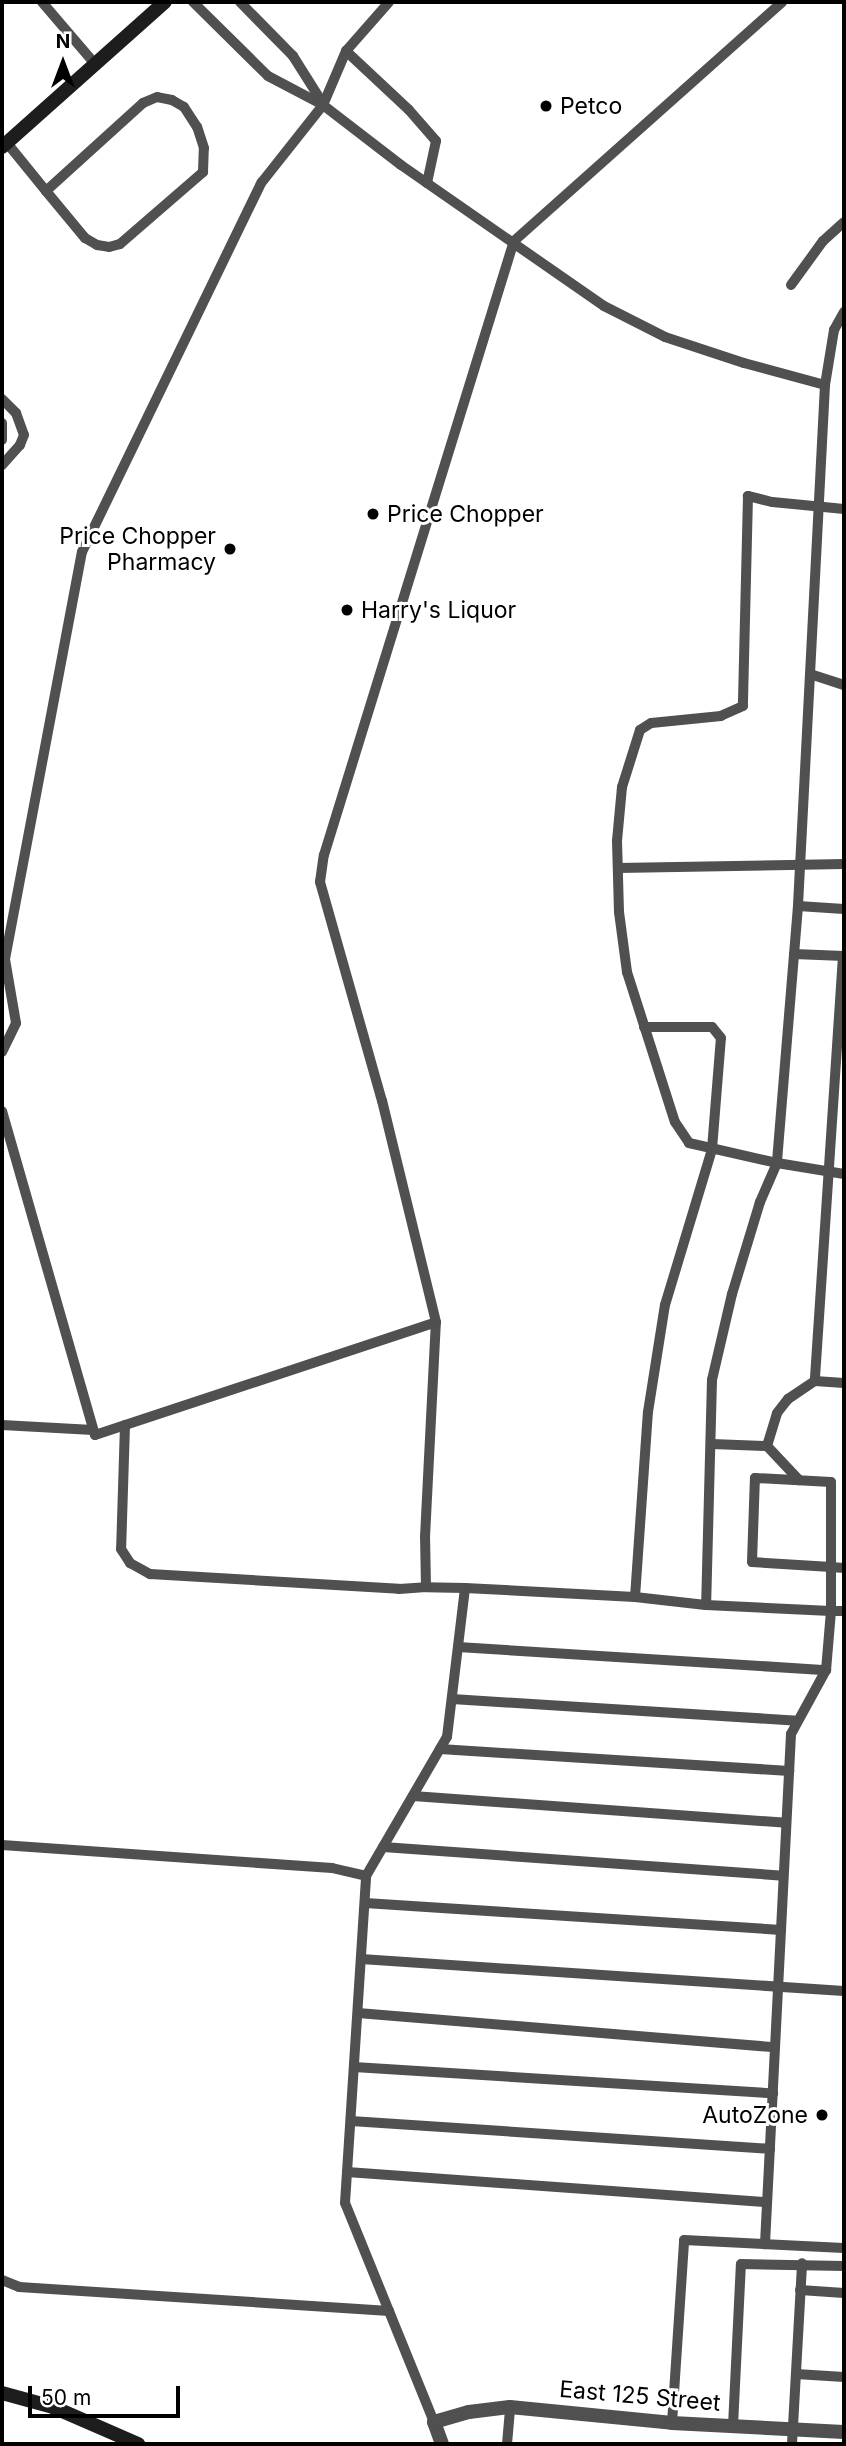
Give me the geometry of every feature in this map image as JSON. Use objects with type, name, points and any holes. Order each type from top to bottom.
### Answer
[{"type":"main road","points":[[4,145],[165,2]]},
{"type":"main road","points":[[2,2393],[53,2407],[138,2444]]},
{"type":"street","name":"East 125 Street","points":[[434,2422],[468,2412],[510,2407],[672,2423],[733,2426],[792,2437],[844,2432]]},
{"type":"street","points":[[434,2422],[442,2444]]},
{"type":"lane","points":[[42,2],[95,64]]},
{"type":"lane","points":[[193,2],[268,76],[323,105],[427,183],[604,306],[665,337],[744,363],[825,385]]},
{"type":"lane","points":[[240,2],[293,56],[323,105]]},
{"type":"lane","points":[[2,1052],[16,1023],[5,959],[82,552],[262,182],[323,105],[346,51],[388,2]]},
{"type":"lane","points":[[426,1587],[425,1537],[436,1322],[382,1101],[320,882],[324,855],[514,242],[782,2]]},
{"type":"lane","points":[[346,51],[409,110],[436,141],[427,183]]},
{"type":"lane","points":[[4,145],[85,238],[97,245],[109,247],[120,244],[203,172],[204,148],[197,127],[184,107],[172,100],[156,97],[143,103],[46,191]]},
{"type":"lane","points":[[791,285],[823,241],[844,222]]},
{"type":"lane","points":[[706,1605],[712,1380],[732,1294],[760,1202],[777,1163],[798,906],[825,385],[834,330],[844,312]]},
{"type":"lane","points":[[2,399],[16,412],[24,435],[20,445],[2,465]]},
{"type":"lane","points":[[2,422],[2,440]]},
{"type":"lane","points":[[844,509],[748,496],[743,706],[721,716],[651,723],[640,730],[622,787],[618,868],[618,912],[627,972],[675,1122],[689,1143],[777,1163],[844,1174]]},
{"type":"lane","points":[[810,674],[844,685]]},
{"type":"lane","points":[[618,868],[844,864]]},
{"type":"lane","points":[[798,906],[844,909]]},
{"type":"lane","points":[[794,954],[844,956],[827,1173],[815,1381]]},
{"type":"lane","points":[[635,1597],[648,1412],[665,1306],[712,1149],[721,1038],[712,1027],[644,1027]]},
{"type":"lane","points":[[2,1111],[95,1435],[436,1322]]},
{"type":"lane","points":[[832,1116],[844,1116]]},
{"type":"lane","points":[[767,1446],[777,1413],[788,1399],[815,1381],[844,1382]]},
{"type":"lane","points":[[2,1425],[93,1430]]},
{"type":"lane","points":[[125,1425],[121,1549],[130,1563],[150,1574],[399,1589],[465,1588],[635,1597],[706,1605],[844,1611]]},
{"type":"lane","points":[[712,1444],[767,1446],[799,1480]]},
{"type":"lane","points":[[765,2244],[791,1734],[826,1670],[831,1611],[831,1567],[831,1482],[755,1478],[752,1562],[831,1567],[844,1568]]},
{"type":"lane","points":[[434,2422],[345,2203],[366,1876],[447,1737],[465,1588]]},
{"type":"lane","points":[[458,1647],[826,1670]]},
{"type":"lane","points":[[452,1699],[797,1721]]},
{"type":"lane","points":[[440,1749],[789,1771]]},
{"type":"lane","points":[[413,1796],[786,1823]]},
{"type":"lane","points":[[2,1845],[332,1868],[366,1876]]},
{"type":"lane","points":[[383,1847],[783,1876]]},
{"type":"lane","points":[[365,1903],[781,1930]]},
{"type":"lane","points":[[361,1959],[844,1991]]},
{"type":"lane","points":[[358,2012],[775,2046]]},
{"type":"lane","points":[[354,2067],[773,2093]]},
{"type":"lane","points":[[351,2121],[770,2148]]},
{"type":"lane","points":[[347,2172],[767,2202]]},
{"type":"lane","points":[[672,2423],[684,2240],[844,2248]]},
{"type":"lane","points":[[733,2426],[741,2264],[802,2263],[844,2266]]},
{"type":"lane","points":[[792,2437],[802,2263]]},
{"type":"lane","points":[[2,2280],[19,2287],[389,2311]]},
{"type":"lane","points":[[800,2290],[844,2292]]},
{"type":"lane","points":[[796,2374],[844,2377]]},
{"type":"lane","points":[[507,2444],[510,2407]]},
{"type":"place","name":"Petco","points":[[546,106]]},
{"type":"place","name":"Price Chopper","points":[[373,514]]},
{"type":"place","name":"Price Chopper Pharmacy","points":[[230,549]]},
{"type":"place","name":"Harry's Liquor","points":[[347,610]]},
{"type":"place","name":"AutoZone","points":[[822,2115]]}]
